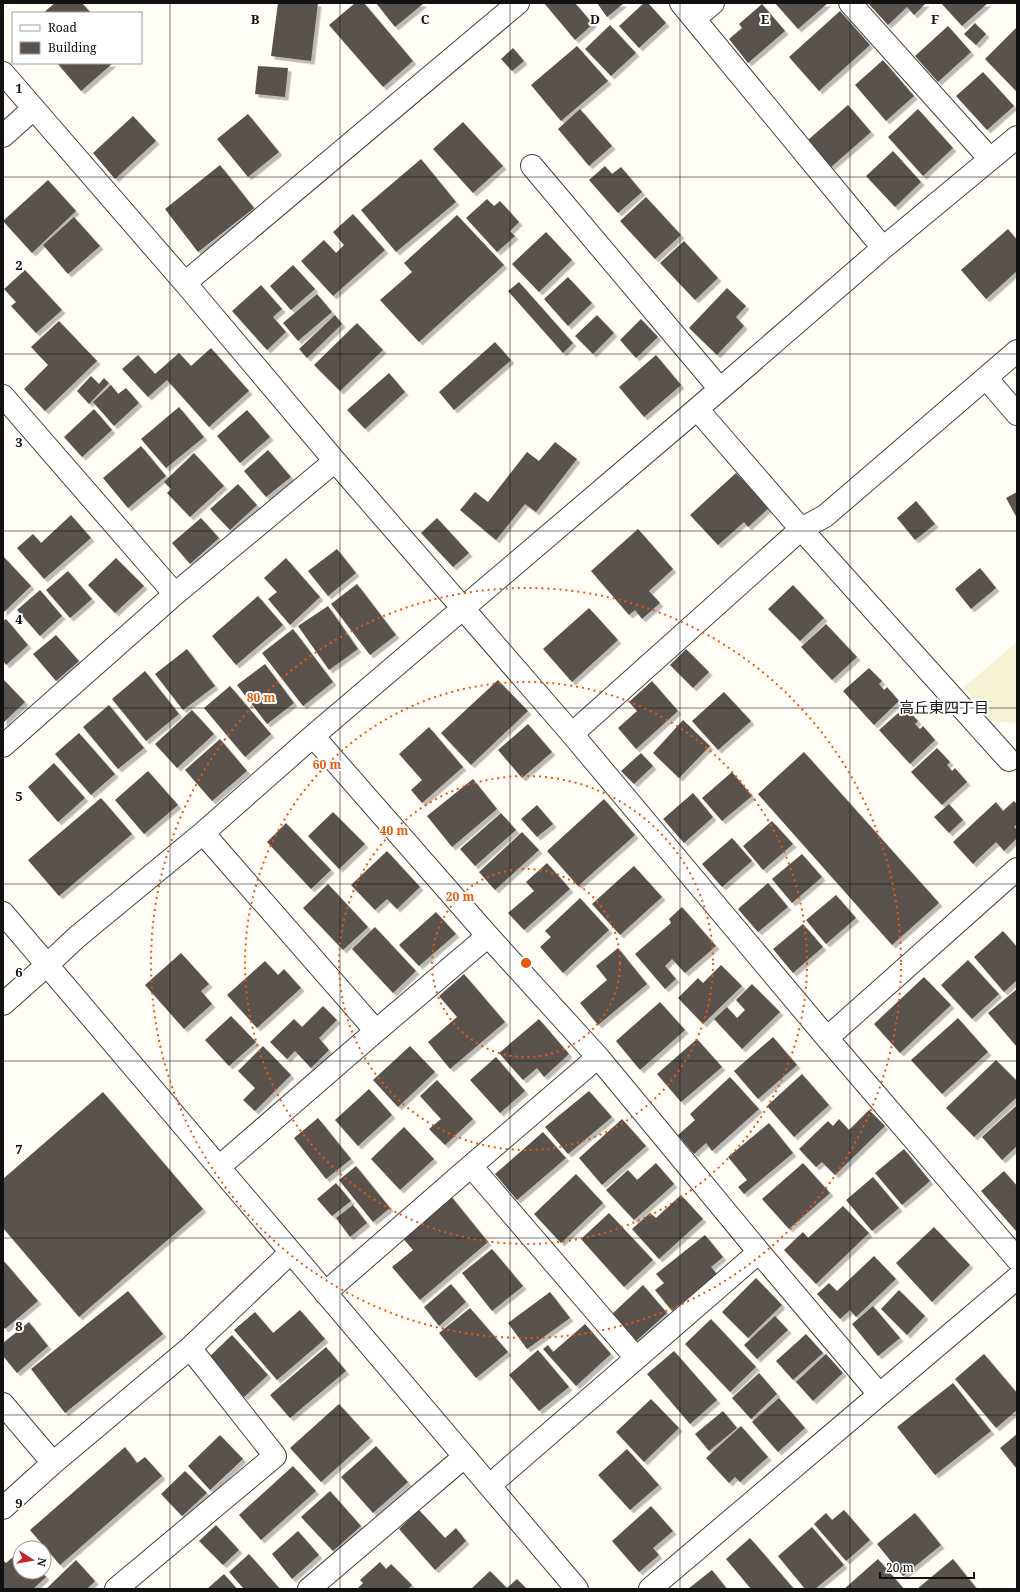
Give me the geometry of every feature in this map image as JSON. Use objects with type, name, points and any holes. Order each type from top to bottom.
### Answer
[{"type":"street","points":[[185,282],[518,3]]},
{"type":"street","points":[[713,3],[687,11],[883,248]]},
{"type":"street","points":[[850,3],[990,159]]},
{"type":"street","points":[[3,73],[185,282],[335,461],[572,734],[827,1038],[1017,1259]]},
{"type":"street","points":[[3,136],[33,109]]},
{"type":"street","points":[[3,1004],[77,938],[203,833],[313,736],[697,410],[883,248],[1017,137]]},
{"type":"street","points":[[532,166],[720,389]]},
{"type":"street","points":[[572,734],[802,530],[825,516],[1017,351]]},
{"type":"street","points":[[986,378],[1017,414]]},
{"type":"street","points":[[3,396],[175,594]]},
{"type":"street","points":[[697,410],[802,530],[1014,761]]},
{"type":"street","points":[[3,746],[175,594],[335,461]]},
{"type":"street","points":[[313,736],[488,936],[598,1057],[759,1252],[879,1394]]},
{"type":"street","points":[[203,833],[376,1031]]},
{"type":"street","points":[[827,1038],[1017,870]]},
{"type":"street","points":[[3,913],[219,1167],[290,1253],[464,1457],[490,1485],[577,1589]]},
{"type":"street","points":[[219,1167],[488,936]]},
{"type":"street","points":[[325,1294],[598,1057]]},
{"type":"street","points":[[471,1166],[636,1358]]},
{"type":"street","points":[[490,1485],[759,1252]]},
{"type":"street","points":[[3,1508],[53,1463],[190,1348],[290,1253]]},
{"type":"street","points":[[650,1589],[1017,1278]]},
{"type":"street","points":[[116,1589],[275,1456],[190,1348]]},
{"type":"street","points":[[3,1404],[53,1463]]},
{"type":"street","points":[[309,1589],[464,1457]]},
{"type":"shaded area","points":[[1017,642],[1017,723],[990,721],[964,687]]},
{"type":"building","points":[[55,3],[82,3],[90,12],[44,12]]},
{"type":"building","points":[[278,3],[318,3],[311,61],[271,56]]},
{"type":"building","points":[[355,3],[364,3],[413,61],[383,87],[329,25]]},
{"type":"building","points":[[376,3],[424,3],[395,27]]},
{"type":"building","points":[[544,3],[575,3],[593,24],[575,40]]},
{"type":"building","points":[[597,3],[624,3],[607,17]]},
{"type":"building","points":[[644,3],[648,3],[666,23],[639,48],[619,26]]},
{"type":"building","points":[[775,3],[828,3],[798,29]]},
{"type":"building","points":[[868,3],[926,3],[914,15],[907,7],[888,25]]},
{"type":"building","points":[[941,3],[988,3],[962,26]]},
{"type":"building","points":[[762,4],[785,31],[748,63],[729,39],[742,28],[739,24]]},
{"type":"building","points":[[840,11],[870,45],[819,91],[789,57]]},
{"type":"building","points":[[975,23],[986,34],[976,45],[964,34]]},
{"type":"building","points":[[610,25],[636,53],[611,76],[585,49]]},
{"type":"building","points":[[948,26],[971,52],[938,82],[915,56]]},
{"type":"building","points":[[1017,27],[1017,92],[985,59]]},
{"type":"building","points":[[577,46],[608,81],[561,121],[531,85]]},
{"type":"building","points":[[513,48],[524,61],[512,71],[501,59]]},
{"type":"building","points":[[883,60],[914,96],[886,121],[855,85]]},
{"type":"building","points":[[58,64],[112,64],[81,91]]},
{"type":"building","points":[[258,66],[288,68],[285,97],[255,94]]},
{"type":"building","points":[[983,72],[1014,106],[987,130],[956,96]]},
{"type":"building","points":[[848,105],[871,132],[831,167],[808,140]]},
{"type":"building","points":[[580,109],[612,146],[589,166],[558,129]]},
{"type":"building","points":[[918,109],[953,148],[923,176],[888,137]]},
{"type":"building","points":[[248,114],[279,152],[248,177],[217,139]]},
{"type":"building","points":[[133,116],[156,141],[115,179],[93,153]]},
{"type":"building","points":[[463,122],[503,166],[473,193],[433,149]]},
{"type":"building","points":[[893,151],[921,182],[895,207],[866,176]]},
{"type":"building","points":[[421,159],[456,202],[396,252],[361,210]]},
{"type":"building","points":[[220,165],[254,208],[198,252],[165,209]]},
{"type":"building","points":[[605,166],[612,174],[621,167],[642,192],[618,213],[589,180]]},
{"type":"building","points":[[48,180],[76,211],[32,253],[3,221]]},
{"type":"building","points":[[646,197],[681,235],[655,259],[620,221]]},
{"type":"building","points":[[487,199],[494,206],[500,201],[519,222],[510,231],[515,236],[497,252],[466,218]]},
{"type":"building","points":[[353,214],[385,250],[333,296],[301,261],[324,240],[336,253],[344,245],[333,232]]},
{"type":"building","points":[[457,215],[504,265],[419,342],[380,300],[412,272],[404,263]]},
{"type":"building","points":[[74,217],[100,246],[68,274],[43,245]]},
{"type":"building","points":[[1008,229],[1017,240],[1017,271],[986,299],[961,270]]},
{"type":"building","points":[[546,232],[572,260],[539,292],[512,264]]},
{"type":"building","points":[[684,241],[718,278],[695,300],[660,263]]},
{"type":"building","points":[[293,265],[315,289],[291,310],[270,286]]},
{"type":"building","points":[[25,270],[62,310],[36,333],[11,306],[16,302],[4,289]]},
{"type":"building","points":[[568,277],[592,303],[568,326],[544,299]]},
{"type":"building","points":[[519,282],[573,343],[563,353],[508,291]]},
{"type":"building","points":[[261,285],[282,309],[273,317],[286,332],[267,350],[232,311]]},
{"type":"building","points":[[727,288],[746,306],[736,317],[744,326],[717,355],[689,328]]},
{"type":"building","points":[[317,294],[332,312],[298,341],[283,323]]},
{"type":"building","points":[[335,315],[342,324],[307,358],[299,349]]},
{"type":"building","points":[[597,315],[614,333],[593,354],[575,336]]},
{"type":"building","points":[[641,319],[658,337],[636,358],[620,340]]},
{"type":"building","points":[[59,321],[97,361],[45,411],[24,389],[48,365],[31,347]]},
{"type":"building","points":[[357,323],[383,350],[340,391],[314,365]]},
{"type":"building","points":[[495,342],[511,360],[454,410],[439,392]]},
{"type":"building","points":[[211,348],[249,391],[209,427],[167,380],[148,397],[122,369],[138,355],[155,374],[179,353],[191,366]]},
{"type":"building","points":[[656,355],[681,385],[644,417],[619,387]]},
{"type":"building","points":[[389,373],[405,392],[365,429],[347,410]]},
{"type":"building","points":[[91,376],[99,384],[104,378],[109,383],[89,404],[77,391]]},
{"type":"building","points":[[111,385],[118,394],[126,388],[139,403],[114,426],[93,402]]},
{"type":"building","points":[[179,407],[204,437],[166,468],[141,439]]},
{"type":"building","points":[[94,409],[112,430],[82,457],[64,437]]},
{"type":"building","points":[[247,410],[270,437],[240,463],[217,436]]},
{"type":"building","points":[[555,442],[577,459],[536,512],[525,504],[496,540],[460,510],[475,492],[488,502],[527,452],[539,461]]},
{"type":"building","points":[[141,446],[166,476],[128,508],[103,478]]},
{"type":"building","points":[[268,450],[291,477],[266,497],[244,471]]},
{"type":"building","points":[[194,453],[224,486],[190,517],[167,493],[171,489],[164,482]]},
{"type":"building","points":[[736,473],[769,508],[748,527],[744,522],[718,545],[690,515]]},
{"type":"building","points":[[238,484],[257,505],[230,530],[210,509]]},
{"type":"building","points":[[1017,492],[1017,518],[1006,498]]},
{"type":"building","points":[[916,501],[935,524],[915,540],[897,518]]},
{"type":"building","points":[[71,515],[91,538],[44,579],[17,548],[33,534],[41,543]]},
{"type":"building","points":[[201,518],[219,538],[190,564],[172,543]]},
{"type":"building","points":[[437,518],[469,553],[453,567],[421,533]]},
{"type":"building","points":[[638,529],[673,569],[649,591],[660,603],[642,619],[635,610],[629,615],[591,571]]},
{"type":"building","points":[[337,549],[356,573],[328,596],[308,571]]},
{"type":"building","points":[[3,556],[31,586],[3,613]]},
{"type":"building","points":[[116,558],[144,586],[115,613],[88,585]]},
{"type":"building","points":[[286,558],[320,597],[290,625],[268,599],[277,592],[264,578]]},
{"type":"building","points":[[980,568],[996,588],[971,609],[955,589]]},
{"type":"building","points":[[68,571],[92,599],[70,618],[46,590]]},
{"type":"building","points":[[357,584],[396,635],[370,655],[331,604]]},
{"type":"building","points":[[793,585],[824,618],[800,641],[768,609]]},
{"type":"building","points":[[40,590],[62,616],[40,636],[17,610]]},
{"type":"building","points":[[258,596],[283,625],[236,665],[212,636]]},
{"type":"building","points":[[328,606],[358,649],[329,670],[298,626]]},
{"type":"building","points":[[589,608],[618,640],[572,682],[543,649]]},
{"type":"building","points":[[6,619],[28,645],[6,665],[3,661],[3,621]]},
{"type":"building","points":[[826,624],[857,657],[832,680],[801,647]]},
{"type":"building","points":[[293,629],[333,682],[303,706],[262,653]]},
{"type":"building","points":[[56,635],[79,661],[56,681],[33,654]]},
{"type":"building","points":[[187,649],[215,686],[183,710],[155,674]]},
{"type":"building","points":[[686,649],[709,672],[693,688],[670,665]]},
{"type":"building","points":[[265,664],[294,703],[267,724],[237,685]]},
{"type":"building","points":[[869,668],[882,681],[879,684],[884,690],[887,687],[899,701],[874,725],[843,691]]},
{"type":"building","points":[[145,671],[179,714],[146,741],[112,699]]},
{"type":"building","points":[[3,679],[25,702],[3,723]]},
{"type":"building","points":[[498,680],[528,711],[471,765],[441,733]]},
{"type":"building","points":[[652,681],[678,711],[636,749],[618,728],[637,711],[629,702]]},
{"type":"building","points":[[230,686],[271,734],[245,757],[204,708]]},
{"type":"building","points":[[724,692],[751,721],[718,750],[692,721]]},
{"type":"building","points":[[109,705],[144,748],[118,769],[83,727]]},
{"type":"building","points":[[905,707],[918,721],[915,724],[920,729],[923,726],[935,740],[910,764],[879,730]]},
{"type":"building","points":[[192,710],[214,734],[177,768],[155,744]]},
{"type":"building","points":[[683,720],[710,746],[679,778],[653,753]]},
{"type":"building","points":[[528,724],[552,752],[522,778],[498,750]]},
{"type":"building","points":[[429,727],[463,767],[422,803],[411,790],[422,780],[399,754]]},
{"type":"building","points":[[79,733],[115,774],[91,795],[55,754]]},
{"type":"building","points":[[220,739],[247,771],[212,801],[185,770]]},
{"type":"building","points":[[937,748],[950,762],[947,765],[952,771],[955,768],[967,782],[942,805],[911,772]]},
{"type":"building","points":[[804,752],[939,903],[892,945],[758,794]]},
{"type":"building","points":[[641,753],[653,766],[634,784],[621,771]]},
{"type":"building","points":[[54,763],[85,798],[58,822],[28,787]]},
{"type":"building","points":[[148,771],[178,805],[144,834],[115,800]]},
{"type":"building","points":[[732,772],[752,796],[722,821],[702,798]]},
{"type":"building","points":[[473,779],[497,809],[452,847],[427,816]]},
{"type":"building","points":[[693,793],[713,817],[684,843],[663,819]]},
{"type":"building","points":[[101,798],[132,834],[59,896],[28,860]]},
{"type":"building","points":[[604,799],[635,835],[578,886],[547,851]]},
{"type":"building","points":[[1014,801],[1017,804],[1017,824],[1014,827],[1017,830],[1017,838],[1004,851],[996,842],[973,864],[953,842],[996,802],[1003,811]]},
{"type":"building","points":[[949,804],[963,820],[949,833],[934,817]]},
{"type":"building","points":[[537,805],[553,824],[537,837],[521,819]]},
{"type":"building","points":[[333,812],[365,844],[339,869],[308,836]]},
{"type":"building","points":[[501,813],[516,830],[475,866],[460,849]]},
{"type":"building","points":[[772,821],[793,844],[763,870],[743,846]]},
{"type":"building","points":[[286,823],[331,870],[311,889],[267,842]]},
{"type":"building","points":[[522,832],[539,850],[495,890],[479,872]]},
{"type":"building","points":[[732,838],[752,861],[722,887],[702,864]]},
{"type":"building","points":[[387,851],[420,887],[397,909],[387,899],[375,910],[351,885]]},
{"type":"building","points":[[802,854],[822,877],[792,903],[772,879]]},
{"type":"building","points":[[547,863],[570,889],[524,930],[508,913],[534,891],[526,882]]},
{"type":"building","points":[[634,866],[662,897],[620,935],[592,904]]},
{"type":"building","points":[[768,883],[788,907],[758,932],[738,909]]},
{"type":"building","points":[[328,884],[368,927],[343,950],[303,908]]},
{"type":"building","points":[[836,895],[856,918],[826,944],[806,920]]},
{"type":"building","points":[[580,898],[609,930],[563,973],[540,947],[551,937],[545,931]]},
{"type":"building","points":[[682,907],[716,946],[685,973],[672,959],[665,966],[676,979],[665,989],[635,954],[671,923],[669,919]]},
{"type":"building","points":[[436,912],[456,934],[419,966],[399,945]]},
{"type":"building","points":[[803,924],[823,947],[793,973],[773,949]]},
{"type":"building","points":[[375,927],[416,971],[393,993],[352,949]]},
{"type":"building","points":[[1003,931],[1017,947],[1017,980],[1004,992],[974,957]]},
{"type":"building","points":[[618,948],[647,984],[598,1025],[580,1003],[607,980],[596,966]]},
{"type":"building","points":[[181,953],[209,984],[201,991],[212,1004],[184,1029],[145,985]]},
{"type":"building","points":[[968,960],[999,994],[972,1019],[941,985]]},
{"type":"building","points":[[265,961],[278,975],[284,969],[301,988],[257,1028],[227,995]]},
{"type":"building","points":[[721,965],[742,986],[703,1024],[678,998],[698,978],[703,983]]},
{"type":"building","points":[[464,974],[505,1022],[450,1069],[428,1042],[457,1017],[439,996]]},
{"type":"building","points":[[924,977],[951,1005],[900,1053],[874,1024]]},
{"type":"building","points":[[752,984],[780,1012],[742,1049],[714,1019],[727,1007],[737,1018],[745,1010],[736,1000]]},
{"type":"building","points":[[1017,989],[1017,1047],[988,1013]]},
{"type":"building","points":[[660,1002],[685,1030],[640,1070],[616,1041]]},
{"type":"building","points":[[323,1006],[337,1020],[319,1038],[329,1050],[311,1068],[295,1051],[287,1059],[270,1042],[294,1019],[302,1027]]},
{"type":"building","points":[[231,1016],[256,1042],[229,1066],[205,1040]]},
{"type":"building","points":[[958,1018],[988,1052],[942,1094],[911,1060]]},
{"type":"building","points":[[539,1019],[569,1054],[544,1077],[537,1068],[523,1080],[499,1053]]},
{"type":"building","points":[[773,1037],[797,1065],[758,1099],[734,1071]]},
{"type":"building","points":[[697,1039],[722,1067],[681,1102],[657,1074]]},
{"type":"building","points":[[263,1046],[291,1075],[255,1111],[243,1100],[255,1088],[238,1071]]},
{"type":"building","points":[[410,1046],[435,1072],[398,1107],[373,1080]]},
{"type":"building","points":[[496,1057],[525,1091],[500,1113],[470,1080]]},
{"type":"building","points":[[996,1060],[1017,1081],[1017,1097],[974,1137],[946,1108]]},
{"type":"building","points":[[802,1074],[829,1105],[794,1137],[767,1106]]},
{"type":"building","points":[[730,1077],[759,1109],[712,1151],[706,1143],[694,1154],[678,1135],[695,1120],[690,1114]]},
{"type":"building","points":[[437,1080],[473,1119],[445,1145],[429,1129],[441,1119],[420,1096]]},
{"type":"building","points":[[369,1089],[392,1115],[358,1146],[335,1120]]},
{"type":"building","points":[[589,1091],[612,1117],[568,1154],[545,1127]]},
{"type":"building","points":[[103,1092],[203,1209],[79,1317],[3,1228],[3,1179]]},
{"type":"building","points":[[1017,1105],[1017,1146],[1002,1160],[982,1137]]},
{"type":"building","points":[[869,1110],[885,1126],[835,1175],[822,1162],[816,1167],[799,1149],[828,1121],[833,1126],[839,1119],[849,1130]]},
{"type":"building","points":[[318,1118],[351,1159],[326,1179],[294,1138]]},
{"type":"building","points":[[622,1119],[646,1146],[602,1185],[579,1158]]},
{"type":"building","points":[[769,1123],[793,1153],[744,1194],[738,1187],[747,1180],[728,1157]]},
{"type":"building","points":[[404,1127],[434,1159],[400,1190],[371,1159]]},
{"type":"building","points":[[543,1132],[566,1158],[517,1200],[495,1174]]},
{"type":"building","points":[[904,1149],[930,1181],[902,1205],[875,1173]]},
{"type":"building","points":[[656,1163],[674,1184],[634,1220],[606,1190],[628,1170],[637,1180]]},
{"type":"building","points":[[803,1163],[830,1193],[789,1229],[762,1199]]},
{"type":"building","points":[[356,1166],[390,1208],[373,1222],[339,1180]]},
{"type":"building","points":[[1004,1171],[1017,1186],[1017,1232],[981,1191]]},
{"type":"building","points":[[576,1174],[603,1203],[561,1243],[534,1214]]},
{"type":"building","points":[[873,1177],[899,1208],[872,1231],[846,1200]]},
{"type":"building","points":[[336,1183],[351,1201],[332,1216],[317,1199]]},
{"type":"building","points":[[450,1195],[488,1242],[420,1300],[392,1267],[413,1250],[401,1236]]},
{"type":"building","points":[[681,1195],[703,1219],[659,1259],[632,1229],[650,1213],[656,1218]]},
{"type":"building","points":[[353,1205],[367,1223],[350,1237],[336,1218]]},
{"type":"building","points":[[843,1206],[869,1233],[816,1284],[784,1250],[803,1232],[808,1238]]},
{"type":"building","points":[[609,1213],[653,1260],[624,1287],[581,1239]]},
{"type":"building","points":[[934,1227],[970,1265],[932,1302],[896,1263]]},
{"type":"building","points":[[705,1235],[723,1257],[711,1267],[717,1274],[672,1311],[655,1290],[664,1283],[656,1274]]},
{"type":"building","points":[[492,1249],[523,1286],[492,1311],[462,1273]]},
{"type":"building","points":[[874,1256],[896,1279],[856,1317],[850,1310],[840,1319],[817,1294],[829,1283],[837,1291]]},
{"type":"building","points":[[3,1260],[38,1301],[5,1329],[3,1327]]},
{"type":"building","points":[[756,1278],[782,1305],[748,1338],[722,1312]]},
{"type":"building","points":[[451,1284],[466,1302],[439,1326],[424,1307]]},
{"type":"building","points":[[643,1285],[667,1313],[635,1342],[611,1315]]},
{"type":"building","points":[[899,1290],[925,1316],[907,1335],[881,1309]]},
{"type":"building","points":[[128,1291],[163,1334],[65,1413],[31,1369]]},
{"type":"building","points":[[550,1292],[570,1318],[527,1349],[508,1323]]},
{"type":"building","points":[[873,1306],[900,1338],[878,1356],[852,1324]]},
{"type":"building","points":[[470,1308],[508,1352],[476,1378],[439,1333]]},
{"type":"building","points":[[300,1310],[325,1339],[277,1380],[234,1330],[255,1312],[273,1333]]},
{"type":"building","points":[[775,1316],[788,1330],[757,1359],[744,1345]]},
{"type":"building","points":[[711,1319],[756,1367],[730,1392],[685,1344]]},
{"type":"building","points":[[29,1322],[48,1346],[17,1373],[3,1356],[3,1343]]},
{"type":"building","points":[[585,1324],[611,1354],[576,1386],[543,1349],[548,1345],[553,1352]]},
{"type":"building","points":[[806,1334],[823,1353],[793,1380],[776,1361]]},
{"type":"building","points":[[232,1335],[268,1375],[244,1397],[208,1358]]},
{"type":"building","points":[[326,1347],[346,1371],[290,1418],[270,1395]]},
{"type":"building","points":[[538,1350],[569,1387],[539,1411],[509,1375]]},
{"type":"building","points":[[674,1351],[717,1400],[690,1424],[647,1374]]},
{"type":"building","points":[[826,1354],[843,1373],[813,1401],[796,1382]]},
{"type":"building","points":[[984,1354],[1017,1393],[1017,1410],[996,1428],[955,1379]]},
{"type":"building","points":[[759,1373],[777,1394],[751,1419],[732,1398]]},
{"type":"building","points":[[953,1383],[991,1431],[935,1475],[897,1427]]},
{"type":"building","points":[[779,1398],[805,1428],[778,1452],[752,1422]]},
{"type":"building","points":[[651,1399],[679,1428],[644,1462],[616,1432]]},
{"type":"building","points":[[339,1404],[370,1438],[321,1482],[290,1448]]},
{"type":"building","points":[[723,1411],[737,1428],[709,1451],[695,1434]]},
{"type":"building","points":[[741,1426],[768,1457],[740,1482],[735,1477],[729,1483],[706,1458]]},
{"type":"building","points":[[1017,1434],[1017,1469],[1000,1448]]},
{"type":"building","points":[[220,1435],[243,1459],[210,1490],[188,1466]]},
{"type":"building","points":[[376,1446],[408,1482],[373,1513],[341,1477]]},
{"type":"building","points":[[125,1447],[137,1463],[145,1457],[162,1476],[60,1565],[52,1556],[52,1540],[39,1540],[30,1530]]},
{"type":"building","points":[[627,1449],[659,1485],[630,1510],[598,1475]]},
{"type":"building","points":[[293,1466],[316,1491],[261,1540],[239,1515]]},
{"type":"building","points":[[185,1471],[207,1493],[182,1516],[161,1494]]},
{"type":"building","points":[[330,1491],[361,1526],[333,1551],[301,1517]]},
{"type":"building","points":[[651,1506],[673,1531],[653,1548],[659,1555],[639,1572],[612,1541]]},
{"type":"building","points":[[419,1510],[445,1538],[456,1528],[466,1541],[435,1570],[399,1529]]},
{"type":"building","points":[[844,1510],[870,1540],[846,1561],[814,1524],[826,1513],[832,1520]]},
{"type":"building","points":[[915,1513],[941,1545],[903,1576],[877,1544]]},
{"type":"building","points":[[216,1525],[239,1550],[223,1565],[199,1541]]},
{"type":"building","points":[[812,1527],[844,1565],[815,1589],[805,1589],[778,1556]]},
{"type":"building","points":[[298,1531],[319,1555],[292,1579],[272,1554]]},
{"type":"building","points":[[750,1538],[794,1589],[751,1589],[726,1559]]},
{"type":"building","points":[[249,1554],[280,1589],[244,1589],[229,1572]]},
{"type":"building","points":[[12,1558],[12,1580],[43,1580],[33,1589],[3,1589],[3,1560],[6,1563]]},
{"type":"building","points":[[878,1559],[904,1589],[844,1589]]},
{"type":"building","points":[[953,1559],[977,1589],[917,1589]]},
{"type":"building","points":[[76,1560],[95,1581],[87,1589],[46,1589]]},
{"type":"building","points":[[380,1562],[386,1569],[391,1564],[412,1585],[408,1589],[357,1589],[363,1583],[360,1580]]},
{"type":"building","points":[[712,1570],[727,1589],[688,1589]]},
{"type":"building","points":[[490,1571],[507,1588],[517,1579],[527,1589],[471,1589]]},
{"type":"building","points":[[224,1574],[237,1589],[207,1589]]},
{"type":"district","name":"高丘東四丁目","points":[[944,708]]}]
